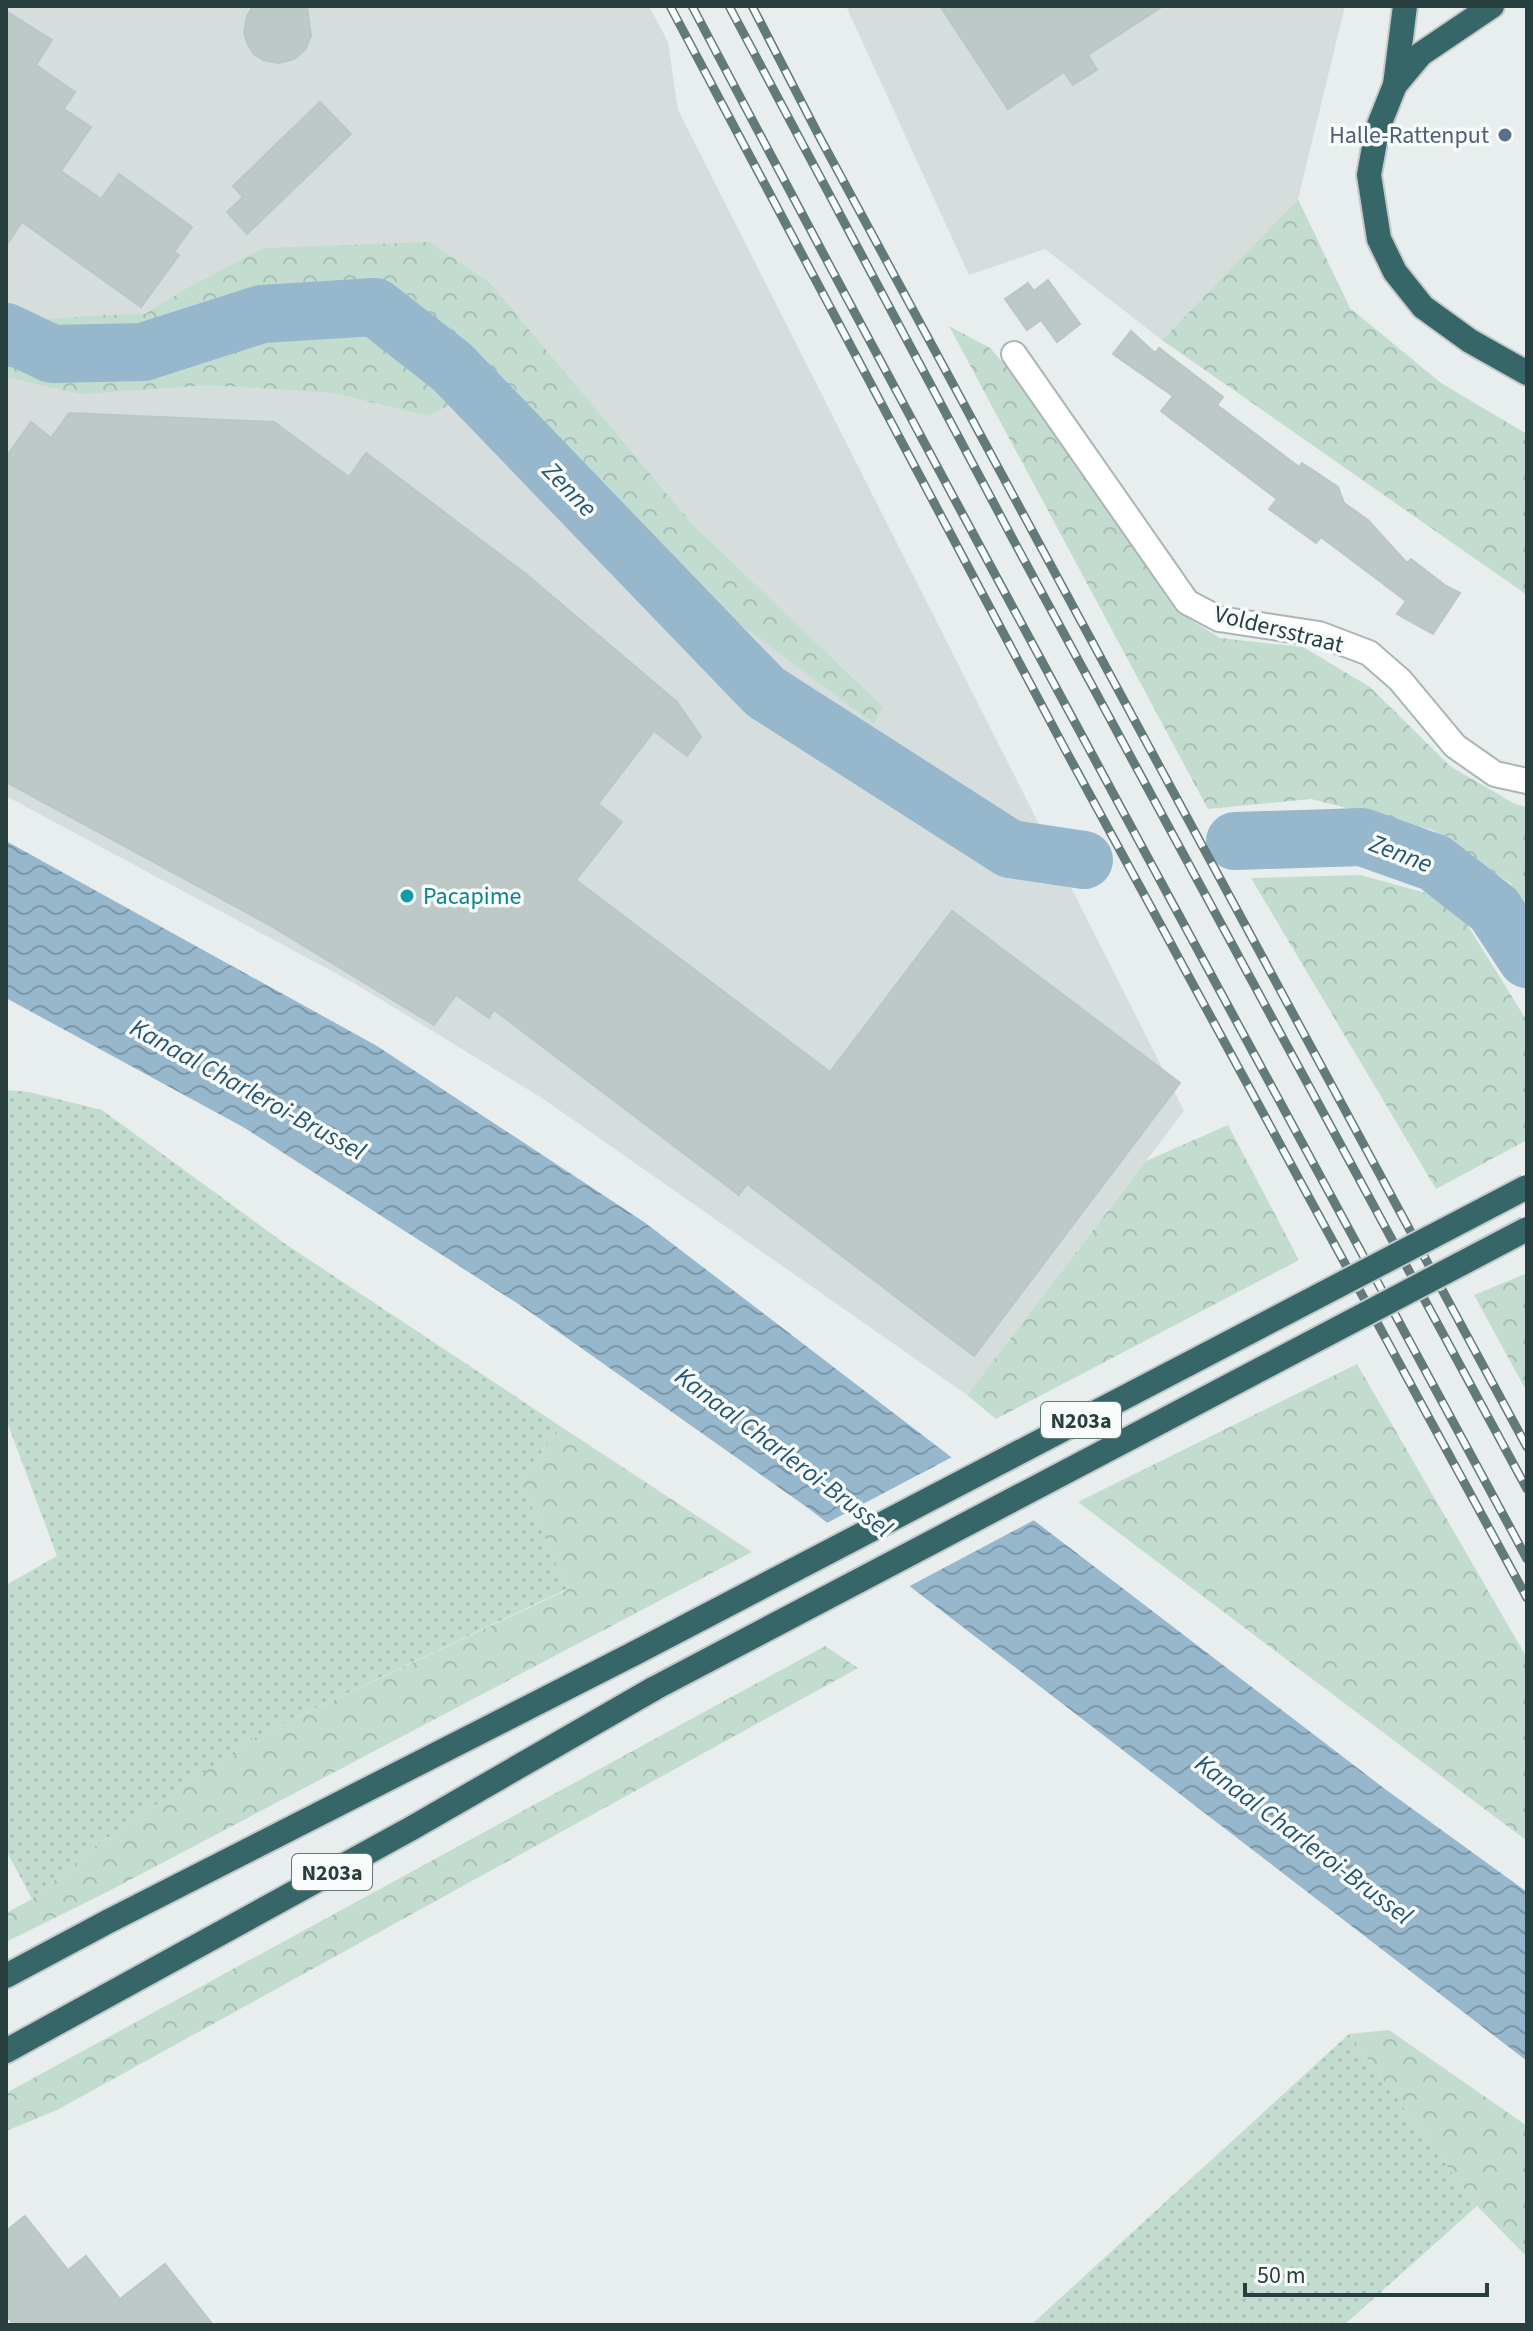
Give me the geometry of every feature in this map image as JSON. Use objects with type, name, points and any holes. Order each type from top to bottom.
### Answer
[{"type":"highway","points":[[1405,6],[1395,85],[1377,130],[1369,175],[1379,239],[1395,272],[1423,307],[1470,341],[1527,373]]},
{"type":"highway","points":[[1395,85],[1421,54],[1492,6]]},
{"type":"highway","name":"N203a","points":[[6,1976],[635,1653],[1527,1187]]},
{"type":"highway","name":"N203a","points":[[6,2051],[412,1828],[655,1688],[1527,1229]]},
{"type":"street","name":"Voldersstraat","points":[[1014,354],[1187,602],[1219,619],[1319,634],[1369,653],[1400,680],[1455,746],[1495,774],[1527,781]]},
{"type":"shaded area","points":[[6,6],[649,6],[668,42],[678,110],[1184,1111],[967,1395],[542,1098],[354,983],[6,796]]},
{"type":"shaded area","points":[[846,6],[1345,6],[1298,199],[1162,340],[1045,249],[969,275]]},
{"type":"green space","points":[[1298,199],[1350,308],[1441,383],[1527,434],[1527,595],[1162,340]]},
{"type":"green space","points":[[430,242],[490,283],[692,524],[883,707],[874,724],[645,554],[469,394],[429,416],[333,393],[210,385],[81,394],[6,377],[8,322],[145,314],[264,248]]},
{"type":"green space","points":[[949,326],[990,348],[1031,395],[1175,610],[1220,638],[1303,647],[1370,687],[1450,766],[1515,804],[1527,807],[1527,909],[1511,884],[1433,830],[1311,799],[1208,809]]},
{"type":"green space","points":[[1360,875],[1452,900],[1527,1021],[1527,1140],[1436,1189],[1251,878]]},
{"type":"green space","points":[[6,1090],[29,1092],[102,1110],[284,1243],[560,1426],[521,1481],[567,1589],[257,1736],[97,1845],[32,1899],[6,1850],[6,1585],[57,1556],[6,1419]]},
{"type":"green space","points":[[1228,1125],[1299,1260],[996,1419],[967,1395],[1146,1161]]},
{"type":"green space","points":[[1527,1273],[1527,1392],[1474,1295]]},
{"type":"green space","points":[[1357,1364],[1527,1658],[1527,1841],[1078,1502]]},
{"type":"green space","points":[[560,1426],[752,1552],[107,1892],[6,1942],[6,1913],[32,1899],[97,1845],[257,1736],[567,1590],[521,1481]]},
{"type":"green space","points":[[825,1646],[858,1668],[57,2110],[6,2131],[6,2093]]},
{"type":"green space","points":[[1389,2030],[1527,2126],[1527,2257],[1477,2206],[1349,2034]]},
{"type":"green space","points":[[1349,2034],[1477,2206],[1344,2325],[1031,2325]]},
{"type":"water","name":"Kanaal Charleroi-Brussel","points":[[6,841],[377,1046],[644,1222],[1385,1789],[1527,1892],[1527,2061],[808,1508],[523,1307],[243,1127],[6,998]]},
{"type":"pier","points":[[956,1455],[1038,1518],[906,1588],[823,1525]]},
{"type":"building","points":[[253,6],[307,6],[311,36],[305,50],[294,59],[279,63],[263,60],[254,54],[244,32]]},
{"type":"building","points":[[940,6],[1163,6],[1088,55],[1097,70],[1073,85],[1064,72],[1008,109]]},
{"type":"building","points":[[6,11],[52,40],[36,65],[75,92],[64,109],[91,127],[61,171],[101,199],[119,174],[192,227],[174,252],[179,255],[141,307],[22,222],[6,246]]},
{"type":"building","points":[[320,102],[351,134],[247,234],[227,212],[243,197],[233,186]]},
{"type":"building","points":[[1048,280],[1080,324],[1057,342],[1041,320],[1027,330],[1005,299],[1028,283],[1034,291]]},
{"type":"building","points":[[1131,331],[1155,353],[1159,348],[1223,397],[1217,405],[1299,467],[1302,463],[1338,487],[1344,503],[1368,520],[1407,563],[1411,559],[1460,593],[1433,634],[1397,614],[1406,601],[1321,537],[1316,543],[1269,509],[1277,499],[1161,411],[1173,396],[1113,354]]},
{"type":"building","name":"Pacapime","points":[[69,413],[274,422],[349,477],[366,453],[526,574],[677,702],[701,737],[687,756],[654,731],[598,804],[622,822],[576,880],[830,1072],[952,911],[1180,1083],[974,1356],[747,1184],[739,1195],[494,1010],[489,1018],[456,995],[434,1025],[266,923],[6,782],[6,457],[31,422],[51,438]]},
{"type":"building","points":[[25,2216],[68,2270],[86,2256],[120,2299],[165,2264],[213,2325],[14,2325],[6,2315],[6,2231]]},
{"type":"waterway","name":"Zenne","points":[[6,332],[52,354],[143,352],[262,314],[375,307],[452,367],[765,692],[1010,849],[1084,860]]},
{"type":"waterway","name":"Zenne","points":[[1235,841],[1362,837],[1435,863],[1494,909],[1527,959]]},
{"type":"railway","points":[[670,6],[1066,751],[1527,1598]]},
{"type":"railway","points":[[692,6],[1527,1559]]},
{"type":"railway","points":[[729,6],[1016,545],[1527,1489]]},
{"type":"railway","points":[[752,6],[819,136],[1527,1447]]},
{"type":"place","name":"Halle-Rattenput","points":[[1505,135]]},
{"type":"place","name":"Pacapime","points":[[407,896]]}]
